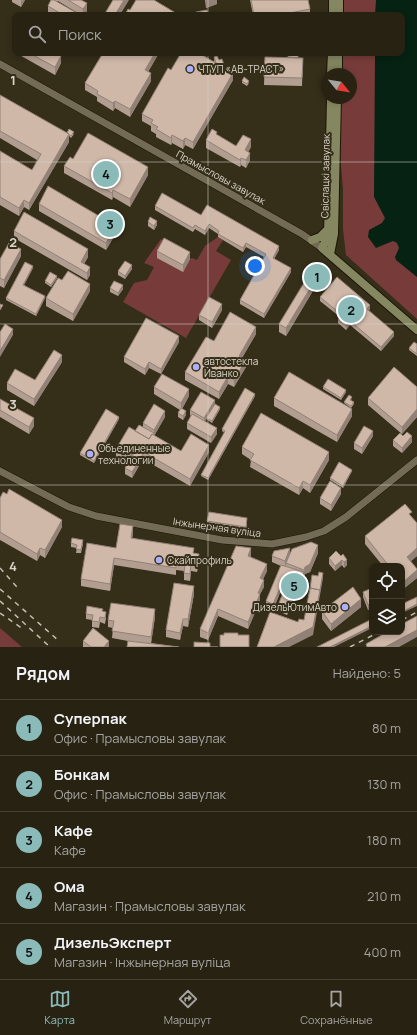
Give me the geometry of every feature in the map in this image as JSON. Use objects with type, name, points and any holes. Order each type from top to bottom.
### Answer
[{"type":"main road","points":[[333,0],[333,12]]},
{"type":"main road","points":[[339,0],[339,12]]},
{"type":"main road","points":[[331,68],[332,56]]},
{"type":"main road","points":[[338,56],[338,68]]},
{"type":"main road","name":"Свіслацкі завулак","points":[[322,248],[328,236],[331,104]]},
{"type":"main road","name":"Свіслацкі завулак","points":[[330,254],[334,234],[337,104]]},
{"type":"main road","points":[[312,240],[320,237],[328,229]]},
{"type":"main road","name":"Прамысловы завулак","points":[[322,248],[417,330]]},
{"type":"street","name":"Прамысловы завулак","points":[[0,64],[312,240],[322,248]]},
{"type":"street","name":"Інжынерная вуліца","points":[[0,471],[68,508],[96,516],[222,540],[272,544],[306,537],[324,531],[346,517],[417,460]]},
{"type":"shaded area","points":[[342,0],[417,0],[417,319],[346,255],[343,229],[343,189],[340,155],[340,104],[357,104],[357,68],[341,68],[341,56],[405,56],[405,12],[342,12]]},
{"type":"shaded area","points":[[376,0],[417,0],[417,277],[396,260],[395,257],[399,248],[397,243],[393,241],[376,248],[368,237],[369,230],[382,223],[385,218],[374,197],[375,56],[405,56],[405,12],[375,12]]},
{"type":"shaded area","points":[[218,237],[223,240],[216,251],[231,260],[186,338],[123,302],[134,283],[147,280],[154,267],[144,263],[161,239],[190,259],[192,258],[197,260],[205,246]]},
{"type":"shaded area","points":[[0,628],[22,647],[0,647]]},
{"type":"building","points":[[51,0],[54,0],[75,12],[58,12],[48,6]]},
{"type":"building","points":[[68,0],[81,0],[87,3],[83,9]]},
{"type":"building","points":[[113,0],[124,0],[117,12],[106,12]]},
{"type":"building","points":[[136,0],[154,0],[174,12],[126,12],[128,9],[130,10]]},
{"type":"building","points":[[251,0],[308,0],[310,9],[295,12],[253,12]]},
{"type":"building","points":[[207,10],[207,12],[196,12]]},
{"type":"building","points":[[35,56],[61,56],[55,67]]},
{"type":"building","points":[[101,56],[153,56],[145,70],[151,73],[130,109],[115,101],[113,103],[97,94],[98,91],[85,83]]},
{"type":"building","points":[[179,56],[204,56],[233,73],[193,142],[185,138],[183,141],[172,135],[171,138],[156,129],[158,127],[151,123],[153,120],[142,114],[168,68],[171,70]]},
{"type":"building","points":[[217,56],[219,60],[222,59],[225,68],[216,63],[214,57]]},
{"type":"building","points":[[298,56],[298,58],[288,57]]},
{"type":"building","points":[[265,57],[303,58],[302,78],[264,77]]},
{"type":"building","points":[[244,77],[249,81],[247,84],[242,81]]},
{"type":"building","points":[[0,95],[69,134],[29,203],[24,200],[19,208],[0,197],[0,151],[32,170],[41,154],[0,131]]},
{"type":"building","points":[[69,129],[74,132],[71,136],[67,133]]},
{"type":"building","points":[[212,129],[217,132],[216,134],[236,146],[243,135],[251,139],[245,150],[250,153],[246,160],[241,158],[240,160],[206,140]]},
{"type":"building","points":[[88,133],[148,167],[130,199],[113,190],[112,193],[64,166],[70,157],[73,159]]},
{"type":"building","points":[[48,186],[116,226],[106,243],[39,204]]},
{"type":"building","points":[[162,193],[201,215],[207,205],[279,246],[273,258],[291,268],[264,314],[240,300],[266,254],[246,243],[243,248],[218,234],[219,231],[209,224],[205,231],[195,225],[193,228],[155,206]]},
{"type":"building","points":[[24,212],[88,249],[81,262],[90,267],[87,273],[14,231]]},
{"type":"building","points":[[150,217],[157,221],[154,226],[148,222]]},
{"type":"building","points":[[164,238],[190,252],[183,265],[157,251]]},
{"type":"building","points":[[9,243],[21,249],[4,280],[0,278],[0,259]]},
{"type":"building","points":[[125,261],[132,265],[125,276],[118,271]]},
{"type":"building","points":[[25,262],[33,266],[23,285],[45,296],[36,314],[6,298]]},
{"type":"building","points":[[316,263],[323,267],[286,328],[279,324]]},
{"type":"building","points":[[68,271],[90,284],[73,314],[46,298],[58,278],[62,280]]},
{"type":"building","points":[[50,272],[57,276],[51,285],[45,281]]},
{"type":"building","points":[[337,277],[370,305],[367,309],[394,332],[381,347],[350,321],[346,326],[338,320],[342,315],[320,297]]},
{"type":"building","points":[[114,281],[123,285],[118,293],[110,288]]},
{"type":"building","points":[[209,297],[222,304],[212,322],[199,315]]},
{"type":"building","points":[[230,312],[256,327],[239,356],[246,360],[234,380],[228,376],[219,392],[185,372],[206,337],[214,341]]},
{"type":"building","points":[[146,318],[179,336],[161,369],[149,362],[145,369],[124,357]]},
{"type":"building","points":[[5,324],[13,329],[0,351],[0,332]]},
{"type":"building","points":[[414,342],[417,344],[417,354],[409,348]]},
{"type":"building","points":[[54,350],[62,355],[34,399],[7,383],[15,369],[35,380]]},
{"type":"building","points":[[394,367],[417,387],[417,409],[402,427],[368,398]]},
{"type":"building","points":[[289,372],[352,409],[337,435],[274,398]]},
{"type":"building","points":[[162,374],[189,389],[181,403],[154,387]]},
{"type":"building","points":[[328,379],[346,390],[341,398],[323,387]]},
{"type":"building","points":[[245,388],[255,394],[208,478],[201,475],[225,431],[222,429]]},
{"type":"building","points":[[201,392],[215,400],[204,418],[190,410]]},
{"type":"building","points":[[349,395],[352,397],[350,400],[354,402],[351,406],[344,402]]},
{"type":"building","points":[[0,399],[34,418],[29,427],[0,410]]},
{"type":"building","points":[[154,404],[165,411],[154,430],[143,423]]},
{"type":"building","points":[[215,404],[220,407],[212,421],[206,418]]},
{"type":"building","points":[[181,408],[186,411],[183,416],[178,413]]},
{"type":"building","points":[[106,409],[119,417],[94,461],[80,453]]},
{"type":"building","points":[[261,413],[329,452],[310,485],[303,481],[299,488],[250,460],[254,454],[242,447]]},
{"type":"building","points":[[192,414],[217,428],[211,437],[187,423]]},
{"type":"building","points":[[139,425],[154,433],[149,439],[135,431]]},
{"type":"building","points":[[364,426],[373,431],[362,448],[354,443]]},
{"type":"building","points":[[129,427],[149,439],[152,434],[181,451],[191,434],[209,445],[190,479],[135,447],[129,457],[116,449]]},
{"type":"building","points":[[407,432],[412,436],[402,448],[393,440],[400,433],[403,436]]},
{"type":"building","points":[[136,450],[143,454],[132,472],[125,468]]},
{"type":"building","points":[[339,462],[352,470],[343,486],[330,478]]},
{"type":"building","points":[[330,481],[341,488],[331,505],[320,498]]},
{"type":"building","points":[[9,489],[62,520],[45,550],[40,548],[37,554],[0,532],[0,498],[3,492],[7,494]]},
{"type":"building","points":[[405,504],[412,512],[409,514],[417,523],[417,548],[407,557],[417,570],[405,580],[405,563],[387,563],[365,536]]},
{"type":"building","points":[[209,512],[247,518],[246,527],[207,521]]},
{"type":"building","points":[[120,524],[133,526],[131,538],[194,548],[193,553],[199,554],[197,565],[191,564],[190,574],[184,573],[185,564],[176,562],[176,568],[114,558],[110,584],[81,579],[87,543],[116,548]]},
{"type":"building","points":[[72,538],[83,540],[81,550],[76,549],[77,545],[71,543]]},
{"type":"building","points":[[311,542],[318,545],[310,564],[305,567],[304,570],[286,563],[292,549]]},
{"type":"building","points":[[236,546],[251,548],[248,556],[267,564],[260,578],[264,580],[258,593],[260,594],[248,622],[218,609],[208,633],[200,629]]},
{"type":"building","points":[[290,548],[285,561],[272,556],[274,551]]},
{"type":"building","points":[[336,551],[341,556],[343,554],[347,560],[344,562],[342,560],[335,566],[329,558]]},
{"type":"building","points":[[281,565],[304,572],[287,609],[278,606],[284,590],[280,588],[273,604],[266,601]]},
{"type":"building","points":[[319,572],[323,573],[320,590],[310,588],[312,575],[318,576]]},
{"type":"building","points":[[174,583],[194,586],[188,619],[183,619],[180,633],[166,630]]},
{"type":"building","points":[[353,587],[361,599],[331,624],[322,611]]},
{"type":"building","points":[[310,588],[320,590],[313,627],[274,647],[257,647],[270,612],[298,622],[299,619],[304,620]]},
{"type":"building","points":[[369,589],[368,605],[363,592]]},
{"type":"building","points":[[417,597],[417,604],[405,610],[405,603]]},
{"type":"building","points":[[111,603],[155,609],[151,637],[112,631],[114,621],[108,620]]},
{"type":"building","points":[[87,606],[103,609],[102,611],[106,612],[105,618],[100,617],[99,622],[92,621],[93,615],[86,614]]},
{"type":"building","points":[[417,616],[417,630],[385,647],[367,647],[366,644],[382,635],[405,635],[405,622]]},
{"type":"building","points":[[369,621],[369,628],[330,647],[317,647]]},
{"type":"building","points":[[93,628],[109,641],[104,647],[91,647],[83,641]]},
{"type":"building","points":[[224,633],[249,635],[249,647],[220,647],[220,635],[224,635]]},
{"type":"building","points":[[128,641],[179,647],[127,647]]},
{"type":"building","points":[[194,642],[210,643],[210,647],[194,647]]},
{"type":"railway","points":[[0,568],[17,587]]},
{"type":"railway","points":[[0,589],[59,641]]},
{"type":"railway","points":[[0,601],[50,647]]},
{"type":"railway","points":[[405,618],[417,612]]},
{"type":"railway","points":[[0,613],[23,629]]},
{"type":"railway","points":[[350,647],[373,635]]},
{"type":"place","name":"ЧТУП «АВ-ТРАСТ»","points":[[190,69]]},
{"type":"place","name":"Ома","points":[[106,174]]},
{"type":"place","name":"Кафе","points":[[110,224]]},
{"type":"place","name":"Суперпак","points":[[317,277]]},
{"type":"place","name":"Бонкам","points":[[351,310]]},
{"type":"place","name":"автостекла Иванко","points":[[196,367]]},
{"type":"place","name":"Объединенные технологии","points":[[90,454]]},
{"type":"place","name":"Скайпрофиль","points":[[159,560]]},
{"type":"place","name":"ДизельЭксперт","points":[[294,586]]},
{"type":"place","name":"ДизельЮтимАвто","points":[[345,607]]}]
